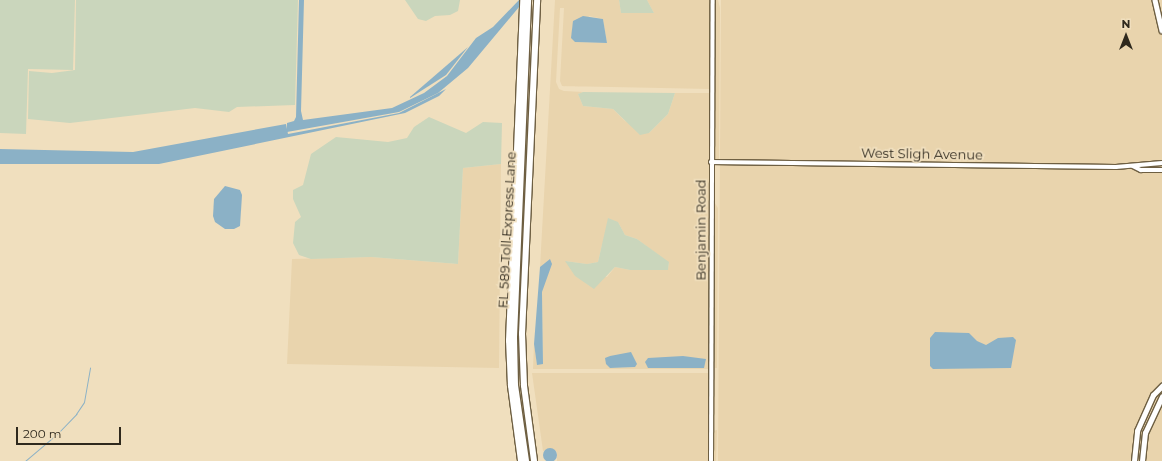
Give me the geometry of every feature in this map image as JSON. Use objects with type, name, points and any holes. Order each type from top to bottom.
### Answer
[{"type":"highway","points":[[523,0],[525,14]]},
{"type":"highway","points":[[521,461],[513,386],[512,356],[525,14],[528,0]]},
{"type":"highway","points":[[534,461],[524,386],[522,356],[537,3]]},
{"type":"highway","points":[[513,386],[526,461]]},
{"type":"main road","points":[[1155,0],[1162,30]]},
{"type":"main road","points":[[1134,461],[1137,431],[1153,395],[1162,386]]},
{"type":"main road","points":[[1142,461],[1145,433],[1162,397]]},
{"type":"street","name":"Benjamin Road","points":[[711,461],[711,162],[713,0]]},
{"type":"street","name":"West Sligh Avenue","points":[[711,162],[1133,166],[1141,163],[1162,163]]},
{"type":"street","name":"West Sligh Avenue","points":[[1133,166],[1141,170],[1162,170]]},
{"type":"shaded area","points":[[555,0],[619,0],[621,13],[654,13],[647,0],[711,0],[710,89],[562,86],[560,81],[564,8],[560,8],[556,82],[559,89],[564,91],[583,92],[578,94],[583,106],[613,109],[625,121],[649,133],[668,114],[675,93],[710,93],[709,290],[711,369],[533,369],[534,344],[537,364],[543,364],[542,292],[550,260],[540,267]],"holes":[[[589,16],[603,19],[607,43],[575,42]],[[618,222],[625,235],[637,239],[669,263],[668,269],[630,270],[615,267],[607,277],[565,261],[587,264],[598,262],[602,245]],[[609,356],[622,356],[635,367],[610,368]],[[683,356],[695,359],[648,368]]]},
{"type":"shaded area","points":[[715,0],[718,0],[720,8],[719,160],[713,160]]},
{"type":"shaded area","points":[[721,0],[1162,0],[1162,461],[718,461]]},
{"type":"shaded area","points":[[501,164],[499,368],[287,364],[292,259],[371,257],[458,264],[463,168]]},
{"type":"shaded area","points":[[713,200],[718,208],[717,368],[715,368],[712,290]]},
{"type":"shaded area","points":[[532,373],[711,373],[709,461],[557,461],[557,452],[553,449],[543,451]]},
{"type":"shaded area","points":[[717,430],[716,461],[713,461],[713,431]]},
{"type":"green space","points":[[0,0],[75,0],[73,70],[28,69],[26,134],[0,133]]},
{"type":"green space","points":[[76,0],[298,0],[295,105],[237,107],[229,112],[195,108],[70,123],[28,119],[29,71],[52,73],[75,70]]},
{"type":"green space","points":[[405,0],[460,0],[458,11],[450,15],[435,16],[426,21],[418,19]]},
{"type":"green space","points":[[619,0],[647,0],[654,13],[621,13]]},
{"type":"green space","points":[[583,92],[675,93],[668,114],[649,133],[640,135],[613,109],[583,106],[578,94]]},
{"type":"green space","points":[[429,117],[466,133],[483,122],[502,123],[501,164],[463,168],[458,264],[371,257],[311,259],[299,255],[293,243],[295,222],[301,217],[293,199],[293,190],[303,185],[311,154],[336,137],[388,142],[407,138],[414,127]]},
{"type":"green space","points":[[608,218],[618,222],[625,235],[637,239],[669,262],[668,270],[630,270],[615,267],[594,289],[575,276],[565,261],[587,264],[598,262]]},
{"type":"water","points":[[299,0],[304,0],[301,111],[303,120],[392,108],[424,93],[447,76],[476,38],[493,27],[519,0],[519,7],[468,68],[438,93],[399,112],[287,132],[287,123],[294,121],[296,117]]},
{"type":"water","points":[[583,16],[603,19],[607,43],[575,42],[571,38],[573,21]]},
{"type":"water","points":[[468,47],[446,75],[410,98],[410,97]]},
{"type":"water","points":[[446,89],[439,96],[405,113],[159,164],[0,164],[0,149],[133,152],[286,124],[288,134],[399,113]]},
{"type":"water","points":[[225,186],[240,190],[242,195],[240,226],[234,229],[225,229],[215,222],[213,216],[214,199]]},
{"type":"water","points":[[550,259],[552,264],[542,292],[543,364],[537,365],[534,344],[540,267]]},
{"type":"water","points":[[935,332],[969,333],[977,341],[986,345],[998,338],[1013,337],[1016,340],[1011,368],[933,369],[930,366],[930,338]]},
{"type":"water","points":[[631,352],[637,364],[635,367],[610,368],[606,364],[605,358]]},
{"type":"water","points":[[683,356],[706,359],[704,368],[648,368],[645,362],[648,358]]},
{"type":"water","points":[[550,448],[555,450],[557,455],[555,460],[550,462],[545,460],[543,455],[545,450]]},
{"type":"waterway","points":[[25,461],[57,434],[76,414],[84,402],[90,368]]}]
